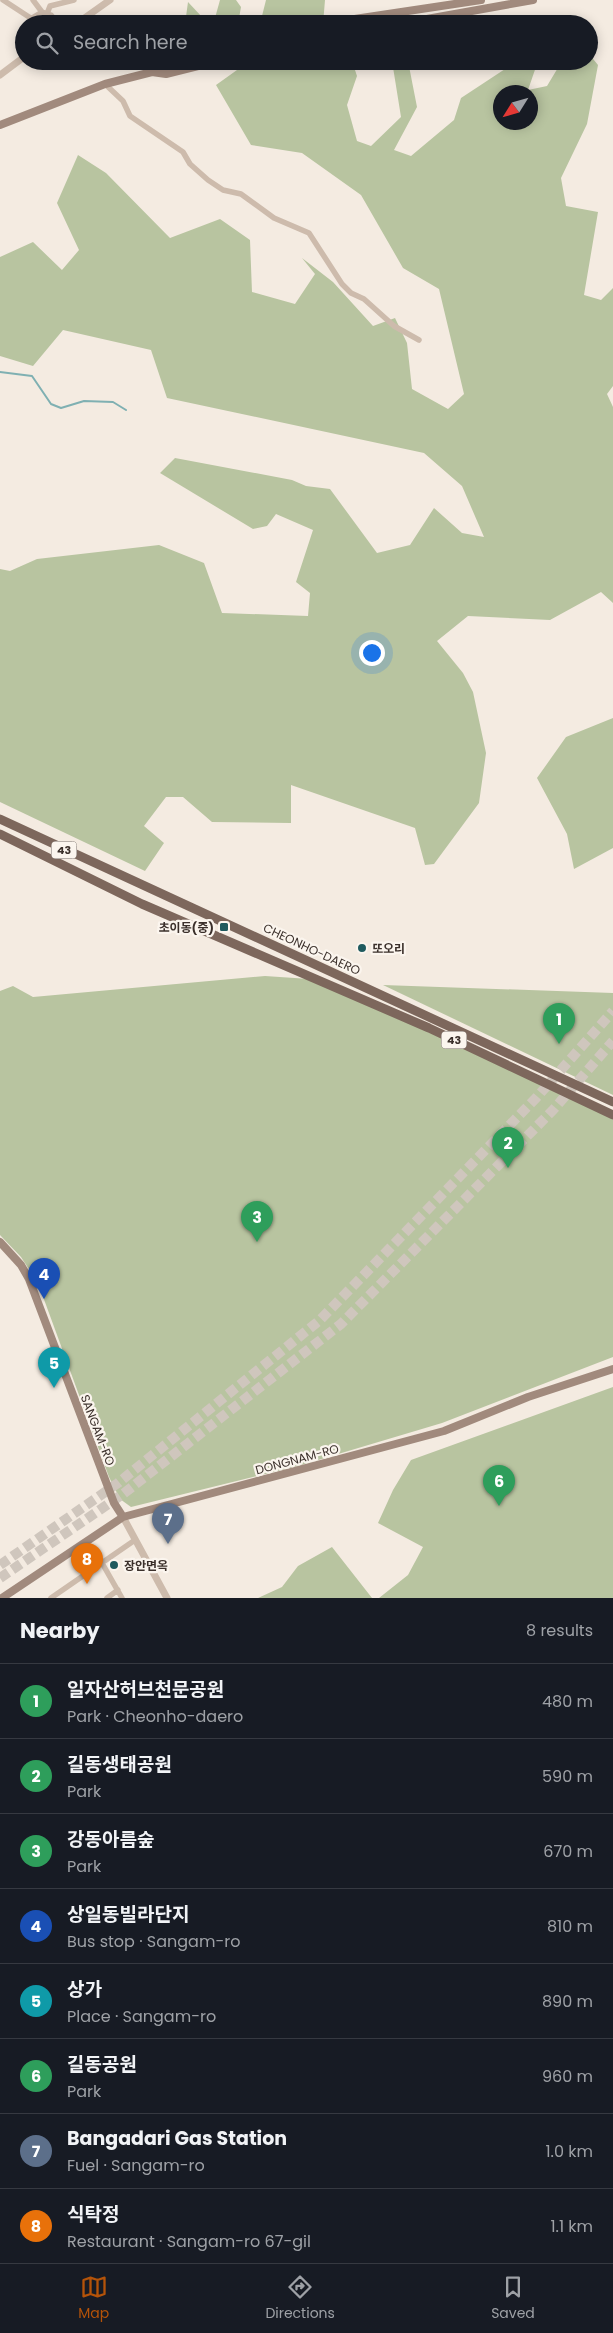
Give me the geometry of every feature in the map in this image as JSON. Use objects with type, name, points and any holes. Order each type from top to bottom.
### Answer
[{"type":"main road","points":[[381,15],[481,0]]},
{"type":"main road","points":[[442,15],[533,0]]},
{"type":"main road","points":[[0,125],[105,84],[152,72],[166,74],[182,70]]},
{"type":"main road","name":"CHEONHO-DAERO","points":[[0,819],[613,1102]]},
{"type":"main road","name":"CHEONHO-DAERO","points":[[0,834],[142,904],[429,1028],[613,1115]]},
{"type":"main road","name":"SANGAM-RO","points":[[0,1242],[21,1265],[29,1279],[114,1503],[122,1517]]},
{"type":"main road","name":"DONGNAM-RO","points":[[4,1598],[122,1517],[444,1431],[528,1397],[613,1369]]},
{"type":"street","points":[[3,0],[26,15]]},
{"type":"street","points":[[33,0],[47,15]]},
{"type":"street","points":[[39,15],[44,13],[50,6],[74,0]]},
{"type":"street","points":[[89,15],[110,0]]},
{"type":"street","points":[[0,75],[15,64]]},
{"type":"street","points":[[105,84],[123,101],[130,116],[184,152],[190,164],[208,180],[222,190],[241,194],[274,218],[309,233],[342,284],[351,293],[364,300],[394,326],[419,340]]},
{"type":"street","name":"SANGAM-RO","points":[[122,1517],[167,1598]]},
{"type":"street","points":[[50,1598],[135,1540]]},
{"type":"street","points":[[102,1563],[122,1598]]},
{"type":"street","points":[[107,1598],[118,1590]]},
{"type":"green space","points":[[220,0],[236,0],[241,7],[240,15],[216,15]]},
{"type":"green space","points":[[266,0],[325,0],[324,15],[262,15]]},
{"type":"green space","points":[[188,2],[200,15],[186,15]]},
{"type":"green space","points":[[237,70],[355,70],[357,76],[347,105],[357,141],[371,146],[401,117],[393,70],[410,70],[417,107],[394,150],[411,156],[454,120],[461,98],[503,70],[535,70],[530,85],[493,85],[493,130],[538,130],[538,88],[547,86],[557,70],[597,70],[587,124],[561,178],[566,206],[598,212],[584,295],[601,300],[613,288],[613,386],[607,394],[613,407],[613,603],[601,592],[550,620],[468,616],[437,641],[463,673],[473,692],[486,753],[479,803],[434,864],[425,865],[415,828],[291,785],[291,823],[212,822],[183,797],[166,797],[144,826],[164,843],[145,871],[0,802],[0,569],[10,571],[37,559],[159,545],[204,563],[222,613],[308,616],[310,593],[296,582],[313,530],[276,514],[267,526],[253,529],[160,473],[175,458],[292,480],[306,486],[330,489],[377,553],[410,545],[434,508],[462,533],[484,537],[462,486],[424,453],[167,398],[151,350],[63,330],[33,366],[0,356],[0,257],[33,242],[62,270],[79,250],[57,203],[78,155],[106,173],[170,238],[220,219],[250,240],[252,292],[295,304],[315,274],[302,258],[333,282],[373,326],[395,318],[407,343],[412,389],[448,409],[464,394],[439,289],[403,268],[361,195],[302,153],[251,145],[216,85]]},
{"type":"green space","points":[[613,718],[613,848],[574,869],[567,834],[537,778],[566,737]]},
{"type":"green space","points":[[265,976],[324,980],[613,1117],[613,1357],[442,1423],[298,1466],[131,1507],[120,1499],[109,1477],[38,1283],[21,1257],[0,1235],[0,991],[13,986],[33,997]]},
{"type":"green space","points":[[383,985],[613,993],[613,1095]]},
{"type":"green space","points":[[613,1387],[613,1598],[379,1598],[408,1575],[423,1547],[378,1523],[393,1490],[411,1460]]},
{"type":"green space","points":[[332,1547],[372,1598],[258,1598],[282,1587],[298,1566]]},
{"type":"waterway","points":[[0,372],[32,376],[51,404],[61,408],[84,401],[113,402],[126,410]]},
{"type":"tunnel","points":[[0,1565],[118,1483],[320,1320],[537,1097],[613,1011]]},
{"type":"tunnel","points":[[0,1578],[123,1494],[341,1324],[553,1110],[613,1041]]},
{"type":"place","name":"초이동(중)","points":[[224,927]]},
{"type":"place","name":"또오리","points":[[362,948]]},
{"type":"place","name":"일자산허브천문공원","points":[[559,1044]]},
{"type":"place","name":"길동생태공원","points":[[508,1168]]},
{"type":"place","name":"강동아름숲","points":[[257,1242]]},
{"type":"place","name":"상일동빌라단지","points":[[44,1299]]},
{"type":"place","name":"상가","points":[[54,1388]]},
{"type":"place","name":"길동공원","points":[[499,1506]]},
{"type":"place","name":"Bangadari Gas Station","points":[[168,1544]]},
{"type":"place","name":"장안면옥","points":[[114,1565]]},
{"type":"place","name":"식탁정","points":[[87,1584]]}]
